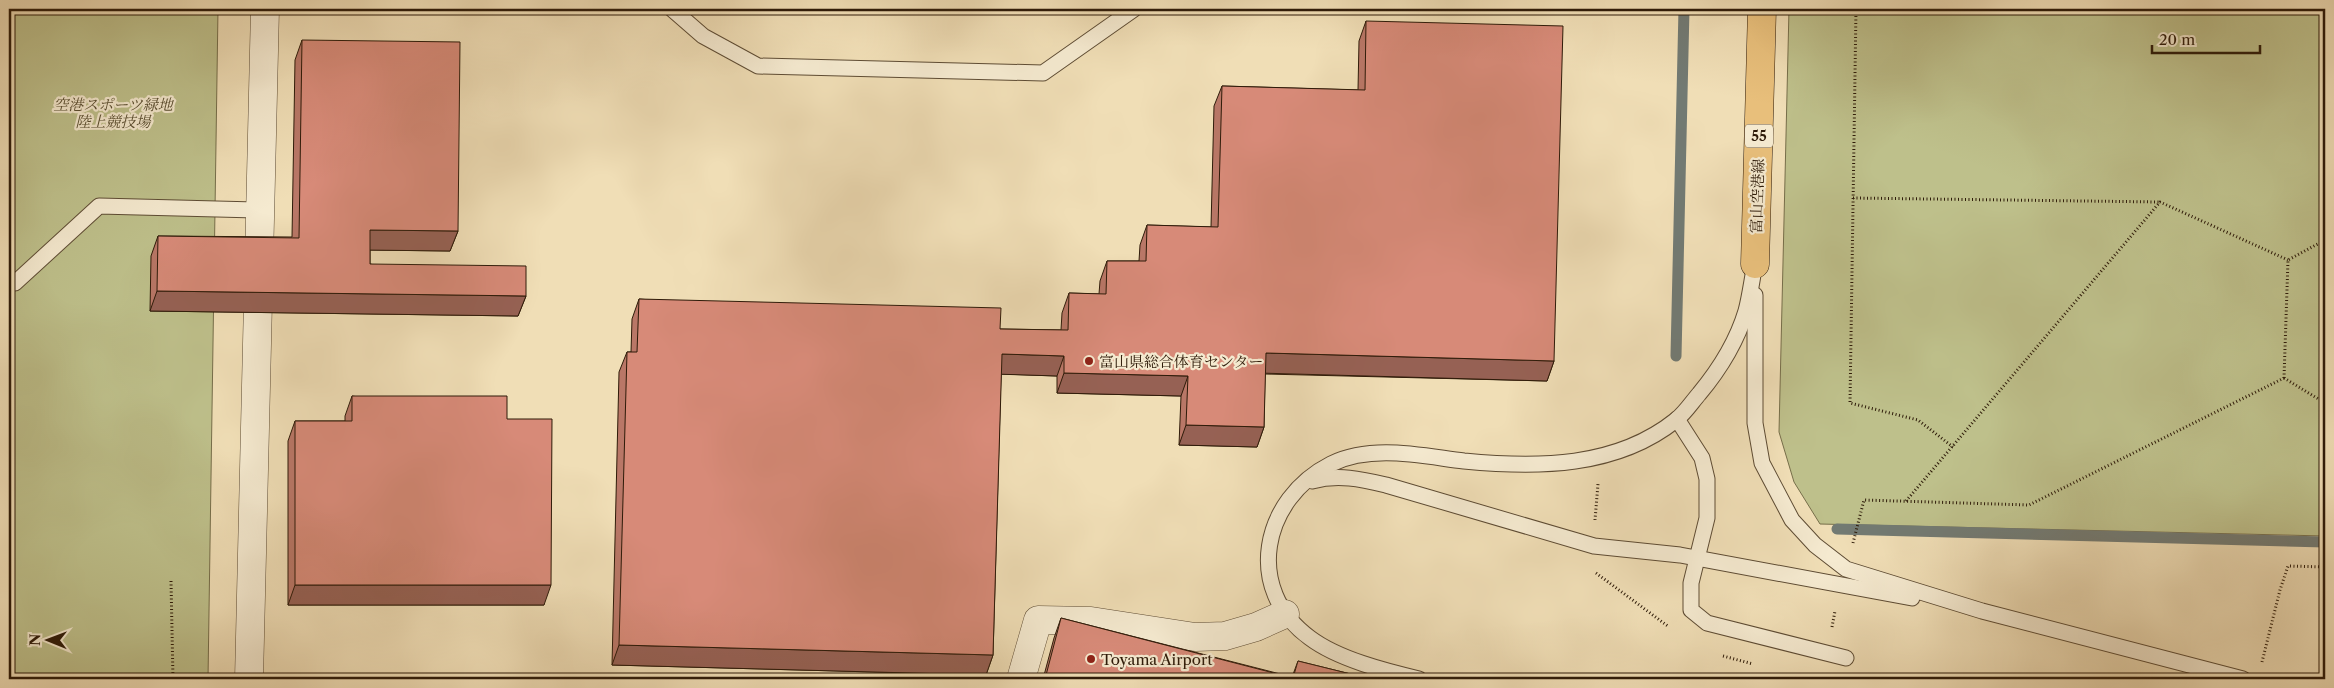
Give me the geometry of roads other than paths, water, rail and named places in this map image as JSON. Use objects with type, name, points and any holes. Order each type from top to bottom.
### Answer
[{"type":"main road","name":"富山空港線","points":[[1755,264],[1762,9]]},
{"type":"street","points":[[249,679],[258,646],[260,210],[265,9]]},
{"type":"street","points":[[1021,679],[1038,620],[1091,621],[1195,638],[1225,636],[1285,614]]},
{"type":"lane","points":[[672,9],[703,36],[758,66],[1042,73],[1134,9]]},
{"type":"lane","points":[[15,282],[99,206],[260,210]]},
{"type":"lane","points":[[1419,679],[1344,656],[1310,638],[1285,614],[1274,595],[1268,572],[1270,544],[1277,518],[1292,494],[1310,478],[1333,464],[1359,455],[1386,453],[1518,465],[1597,458],[1635,446],[1677,419],[1711,380],[1732,344],[1745,312],[1755,264]]},
{"type":"lane","points":[[1755,264],[1755,423],[1762,463],[1792,520],[1815,545],[1846,569],[1982,611],[2243,679]]},
{"type":"lane","points":[[1677,419],[1702,458],[1707,479],[1707,518],[1690,583],[1691,610],[1706,623],[1846,658]]},
{"type":"lane","points":[[1292,494],[1312,482],[1329,476],[1354,477],[1594,546],[1680,555],[1982,611]]},
{"type":"waterway","points":[[1676,356],[1684,9]]},
{"type":"waterway","points":[[1837,529],[2325,542]]},
{"type":"place","name":"富山県総合体育センター","points":[[1089,361]]},
{"type":"place","name":"Toyama Airport","points":[[1091,659]]},
{"type":"park label","name":"空港スポーツ緑地 陸上競技場","points":[[113,112]]}]
